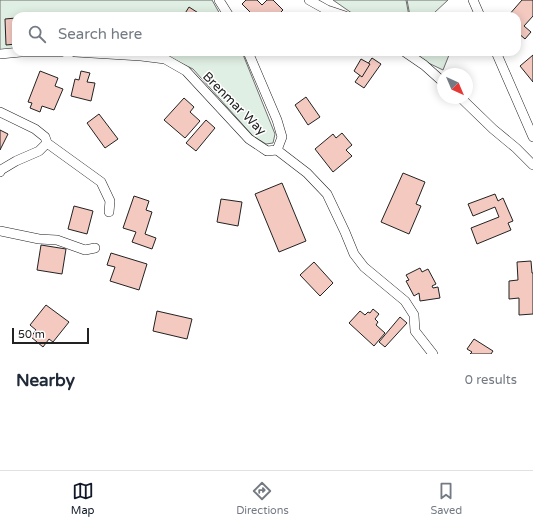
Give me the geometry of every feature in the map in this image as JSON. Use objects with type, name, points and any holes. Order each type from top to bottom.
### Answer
[{"type":"street","points":[[219,0],[226,12]]},
{"type":"street","points":[[309,0],[333,12]]},
{"type":"street","points":[[473,0],[478,12]]},
{"type":"street","points":[[0,54],[12,53]]},
{"type":"street","name":"Brenmar Way","points":[[141,56],[165,59],[186,71],[249,139],[267,151],[277,150],[282,137],[277,120],[250,56]]},
{"type":"street","points":[[411,56],[437,77]]},
{"type":"street","points":[[498,56],[533,137]]},
{"type":"street","points":[[467,104],[533,165]]},
{"type":"street","points":[[0,112],[35,129],[45,137],[47,144],[101,182],[110,201],[109,212]]},
{"type":"street","points":[[0,172],[16,161],[39,151],[47,144]]},
{"type":"street","points":[[277,150],[307,173],[327,194],[354,254],[364,267],[405,301],[414,315],[415,331],[433,354]]},
{"type":"street","points":[[0,231],[39,239],[57,240],[85,250],[95,248]]},
{"type":"green space","points":[[0,0],[212,0],[219,12],[12,12],[12,50],[0,51]]},
{"type":"green space","points":[[333,0],[406,0],[408,12],[350,12]]},
{"type":"green space","points":[[407,0],[448,0],[435,12],[409,12]]},
{"type":"green space","points":[[167,56],[244,56],[275,134],[273,143],[266,144],[253,136],[193,69]]},
{"type":"green space","points":[[416,56],[449,56],[444,68],[439,68]]},
{"type":"building","points":[[246,0],[257,0],[262,5],[267,0],[273,0],[283,10],[281,12],[250,12],[242,4]]},
{"type":"building","points":[[522,0],[533,0],[533,16],[524,26],[531,32],[525,39],[521,36],[521,12],[512,12]]},
{"type":"building","points":[[189,7],[197,12],[186,12]]},
{"type":"building","points":[[12,18],[12,44],[6,45],[5,19]]},
{"type":"building","points":[[533,55],[533,82],[520,66]]},
{"type":"building","points":[[372,58],[381,64],[364,88],[355,82]]},
{"type":"building","points":[[361,59],[370,64],[362,77],[354,71]]},
{"type":"building","points":[[40,71],[58,78],[55,86],[63,89],[54,110],[42,106],[40,112],[30,108],[32,103],[28,102]]},
{"type":"building","points":[[81,71],[90,73],[87,82],[95,83],[91,101],[71,96],[75,79],[79,80]]},
{"type":"building","points":[[306,97],[320,117],[308,125],[295,105]]},
{"type":"building","points":[[184,98],[194,107],[190,112],[200,121],[185,138],[164,120]]},
{"type":"building","points":[[99,114],[118,139],[105,148],[87,123]]},
{"type":"building","points":[[206,120],[215,128],[196,151],[186,143]]},
{"type":"building","points":[[0,130],[8,134],[0,150]]},
{"type":"building","points":[[342,133],[352,145],[346,150],[352,156],[333,172],[315,149],[333,134],[336,138]]},
{"type":"building","points":[[403,173],[425,182],[416,204],[421,206],[409,234],[381,222]]},
{"type":"building","points":[[282,183],[306,241],[279,252],[255,194]]},
{"type":"building","points":[[495,194],[498,201],[503,198],[513,221],[508,223],[511,230],[477,244],[471,228],[499,217],[495,207],[473,216],[468,204]]},
{"type":"building","points":[[134,196],[149,201],[146,210],[152,212],[145,234],[156,238],[152,249],[132,242],[136,232],[123,228]]},
{"type":"building","points":[[221,199],[242,202],[238,226],[217,222]]},
{"type":"building","points":[[74,206],[93,211],[87,234],[68,229]]},
{"type":"building","points":[[41,245],[66,249],[62,274],[37,270]]},
{"type":"building","points":[[111,253],[147,264],[139,290],[110,281],[115,267],[107,265]]},
{"type":"building","points":[[531,261],[533,273],[533,314],[519,315],[519,298],[509,299],[509,281],[518,280],[517,262]]},
{"type":"building","points":[[314,262],[333,283],[320,296],[300,275]]},
{"type":"building","points":[[420,268],[422,272],[428,269],[436,284],[432,286],[433,288],[438,287],[440,298],[420,301],[419,293],[414,296],[406,281],[409,280],[406,275]]},
{"type":"building","points":[[46,305],[69,322],[53,342],[49,339],[43,347],[31,337],[36,330],[30,325]]},
{"type":"building","points":[[373,309],[379,314],[375,319],[378,322],[376,325],[385,333],[374,346],[349,323],[360,311],[365,315],[368,312],[370,313]]},
{"type":"building","points":[[157,311],[192,319],[187,339],[153,331]]},
{"type":"building","points":[[400,317],[407,323],[385,347],[379,342]]},
{"type":"building","points":[[474,339],[493,351],[491,354],[470,354],[472,352],[467,349]]}]
